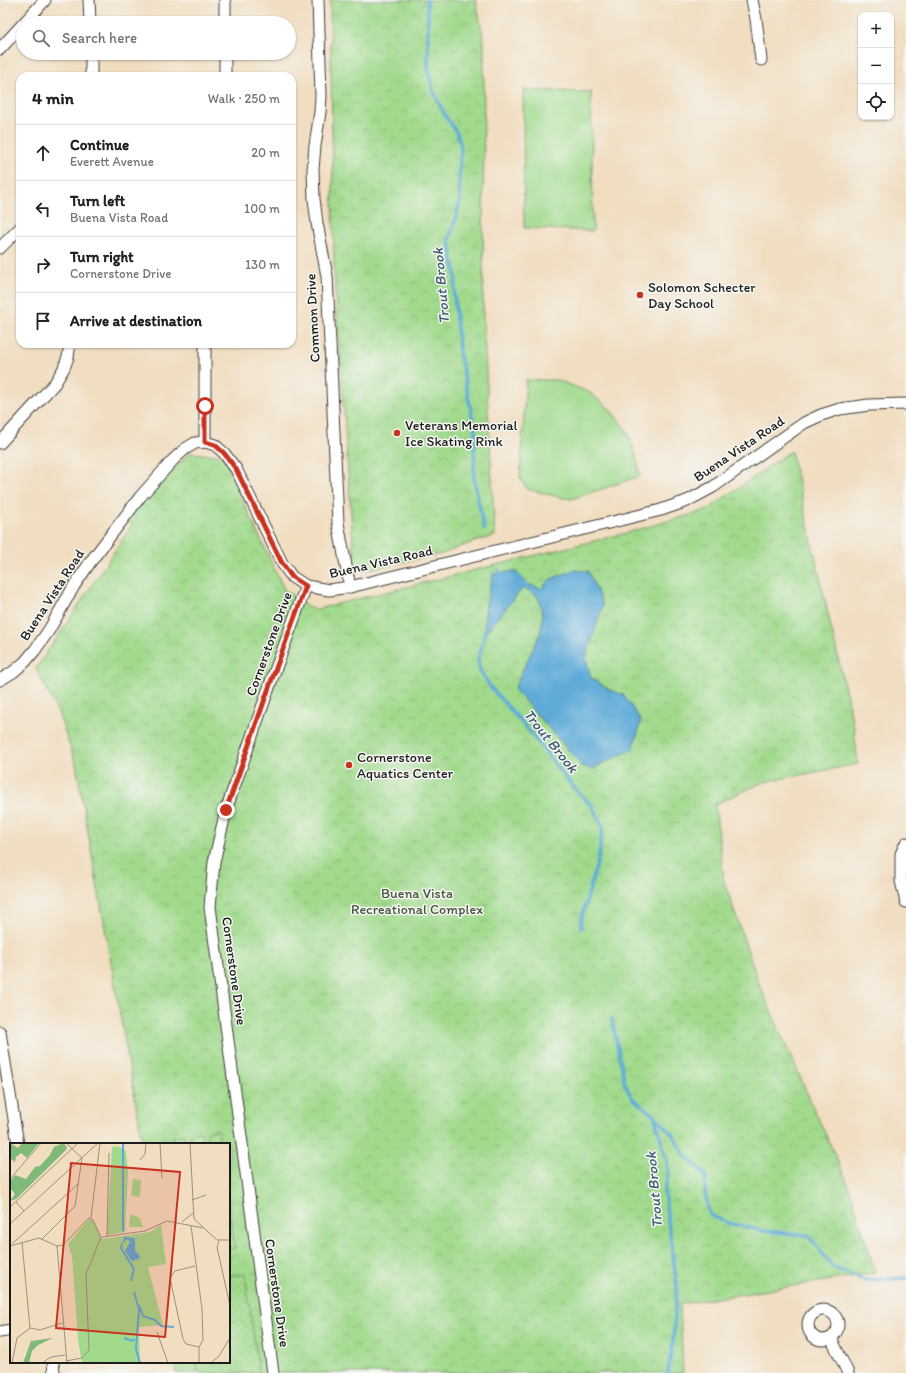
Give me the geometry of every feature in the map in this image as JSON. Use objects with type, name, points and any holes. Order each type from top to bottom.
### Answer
[{"type":"street","points":[[31,16],[45,0]]},
{"type":"street","points":[[89,0],[90,16]]},
{"type":"street","points":[[225,0],[225,16]]},
{"type":"street","name":"Common Drive","points":[[318,0],[321,96],[315,146],[314,199],[327,276],[338,523],[350,587]]},
{"type":"street","points":[[752,0],[762,60]]},
{"type":"street","points":[[0,49],[16,32]]},
{"type":"street","points":[[91,60],[91,72]]},
{"type":"street","points":[[225,60],[225,72]]},
{"type":"street","points":[[0,248],[16,232]]},
{"type":"street","points":[[0,443],[55,383],[64,368],[69,348]]},
{"type":"street","points":[[205,348],[205,442]]},
{"type":"street","name":"Buena Vista Road","points":[[0,680],[25,662],[35,650],[49,630],[74,586],[145,492],[173,460],[185,449],[195,444],[205,442],[215,445],[224,453],[236,469],[282,563],[292,577],[306,586],[330,590],[350,587],[661,510],[687,501],[713,487],[804,423],[840,409],[869,405],[906,404]]},
{"type":"street","name":"Cornerstone Drive","points":[[273,1373],[210,907],[214,862],[226,810],[306,586]]},
{"type":"street","points":[[906,843],[901,854],[901,881],[906,902]]},
{"type":"street","points":[[0,1032],[18,1143]]},
{"type":"street","points":[[0,1332],[10,1330]]},
{"type":"street","points":[[831,1338],[848,1373]]},
{"type":"street","points":[[53,1363],[54,1373]]},
{"type":"green space","points":[[330,0],[476,0],[484,41],[483,317],[495,536],[473,542],[442,554],[355,572],[334,269]]},
{"type":"green space","points":[[523,90],[591,92],[593,231],[524,228]]},
{"type":"green space","points":[[526,380],[557,380],[589,392],[610,409],[627,431],[636,455],[640,476],[572,499],[527,489],[520,478]]},
{"type":"green space","name":"Buena Vista Recreational Complex","points":[[791,451],[854,728],[858,764],[764,782],[715,804],[724,881],[759,984],[849,1186],[875,1273],[680,1304],[683,1373],[176,1373],[175,1363],[230,1363],[230,1143],[143,1143],[76,764],[58,712],[36,669],[132,525],[126,518],[190,453],[224,456],[239,493],[284,589],[313,610],[626,533],[707,510]]},
{"type":"green space","points":[[218,1130],[220,1143],[208,1143],[207,1131]]},
{"type":"green space","points":[[201,1132],[203,1143],[191,1143],[190,1134]]},
{"type":"green space","points":[[184,1135],[186,1143],[174,1143],[173,1136]]},
{"type":"green space","points":[[230,1216],[235,1248],[230,1249]]},
{"type":"green space","points":[[245,1274],[259,1373],[198,1373],[197,1363],[230,1363],[230,1276]]},
{"type":"water","points":[[574,570],[588,571],[603,605],[586,657],[591,678],[610,690],[624,695],[641,721],[633,749],[592,769],[581,766],[514,689],[540,634],[543,615],[538,597],[523,588],[484,634],[486,604],[493,574],[515,571],[528,584],[541,589],[551,579]]},
{"type":"waterway","name":"Trout Brook","points":[[427,0],[428,67],[433,90],[444,114],[457,133],[461,147],[459,181],[460,199],[449,240],[456,277],[454,295],[459,351],[475,430],[474,479],[484,529]]},
{"type":"waterway","name":"Trout Brook","points":[[499,570],[499,578]]},
{"type":"waterway","name":"Trout Brook","points":[[486,631],[478,659],[480,671],[492,689],[525,726],[573,787],[592,806],[603,827],[598,860],[581,920],[581,928]]},
{"type":"waterway","name":"Trout Brook","points":[[612,1019],[625,1084],[632,1098],[654,1115],[667,1160],[668,1175],[664,1191],[677,1286],[673,1341],[668,1373]]},
{"type":"waterway","points":[[655,1116],[674,1136],[684,1154],[706,1175],[705,1194],[710,1215],[728,1223],[763,1231],[808,1235],[833,1267],[864,1280],[906,1278]]},
{"type":"place","name":"Solomon Schecter Day School","points":[[640,295]]},
{"type":"place","name":"Veterans Memorial Ice Skating Rink","points":[[397,433]]},
{"type":"place","name":"Cornerstone Aquatics Center","points":[[349,765]]},
{"type":"route","points":[[205,406],[205,442],[215,445],[224,453],[236,469],[282,563],[292,577],[306,586],[226,810]]}]
